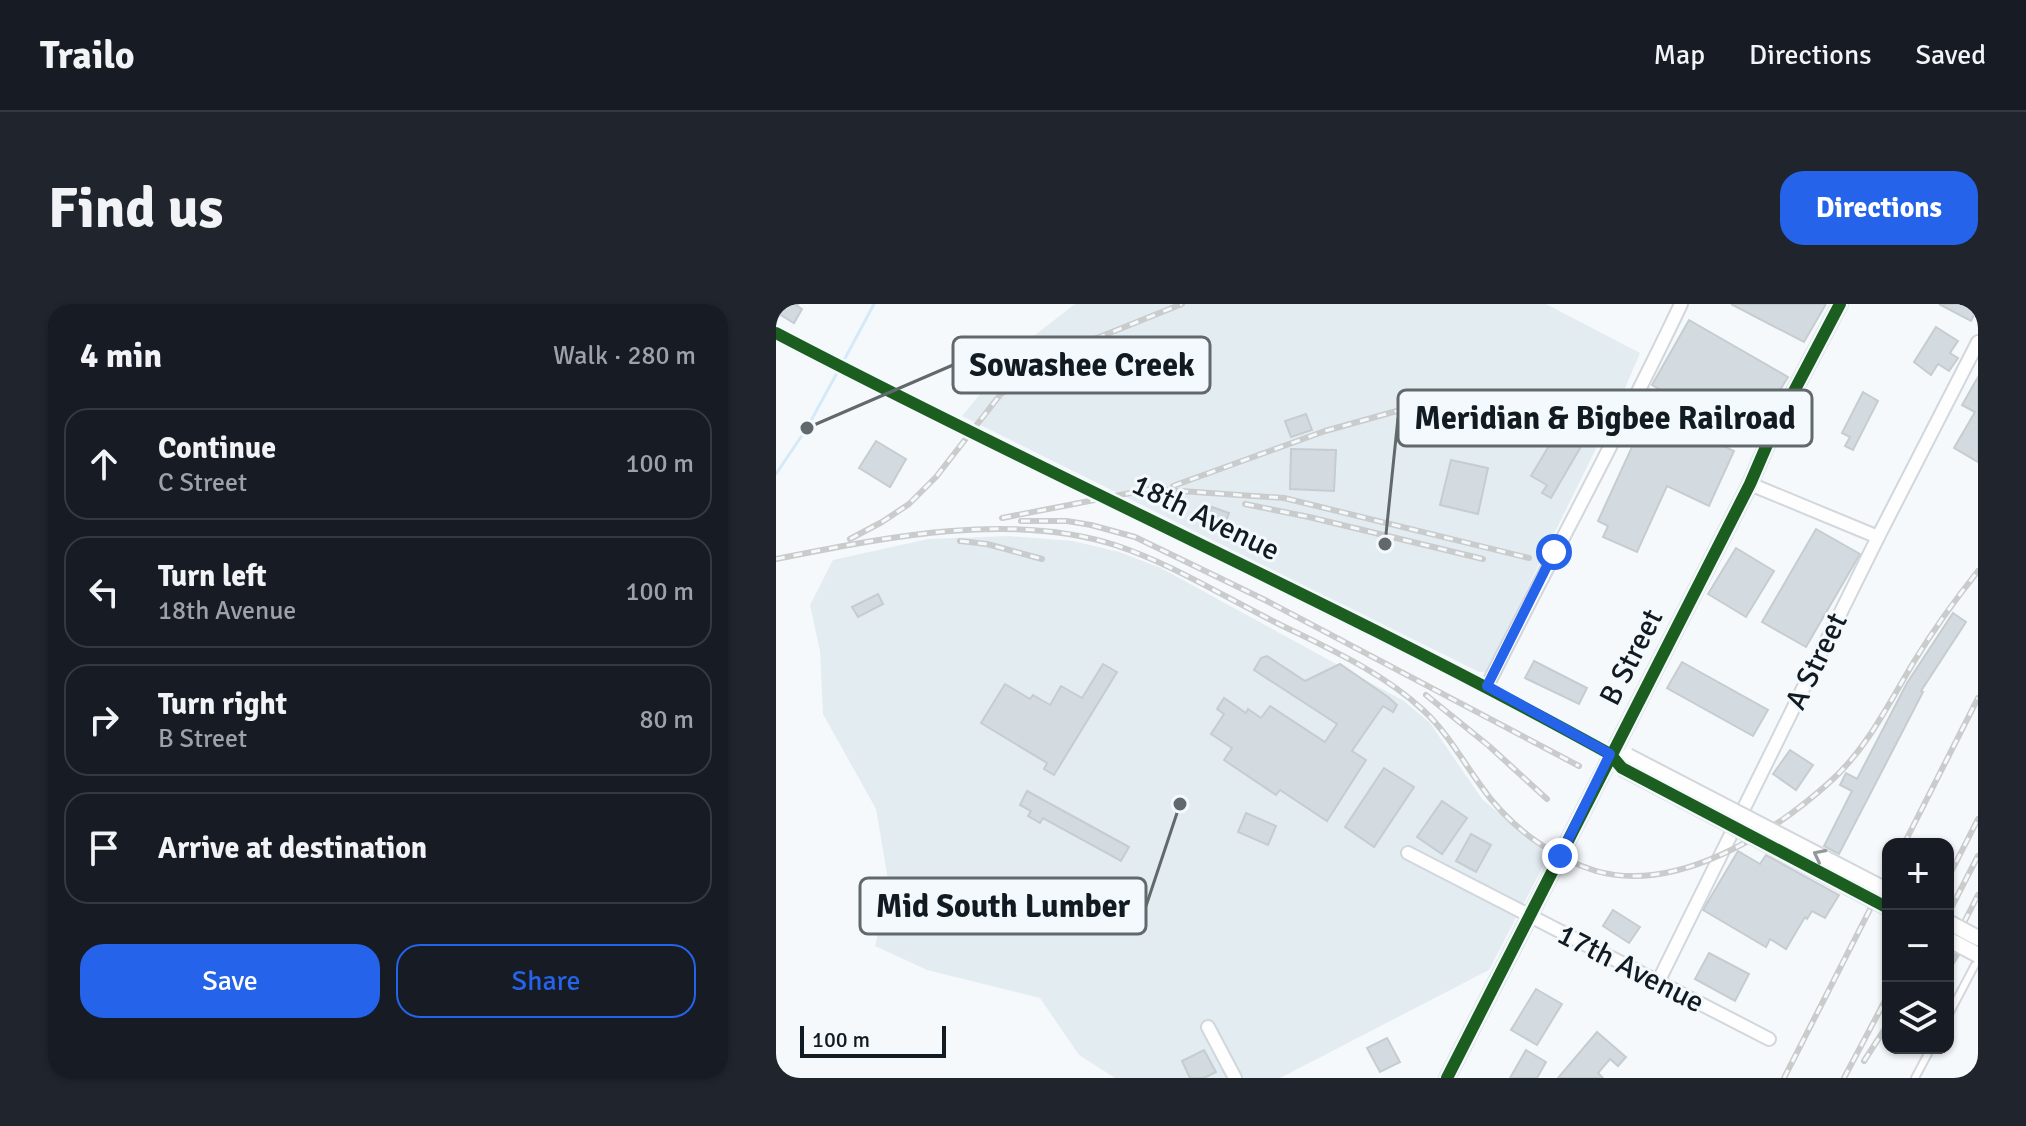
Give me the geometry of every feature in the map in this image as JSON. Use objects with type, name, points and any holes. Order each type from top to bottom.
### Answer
[{"type":"street","points":[[1487,686],[1634,403],[1681,304]]},
{"type":"street","name":"B Street","points":[[1447,1078],[1840,304]]},
{"type":"street","name":"18th Avenue","points":[[776,333],[1487,686],[1625,762],[1882,888]]},
{"type":"street","name":"A Street","points":[[1658,982],[1978,342]]},
{"type":"street","points":[[1750,484],[1878,537]]},
{"type":"street","points":[[1625,762],[1882,905]]},
{"type":"street","name":"17th Avenue","points":[[1408,853],[1769,1039]]},
{"type":"street","points":[[1954,925],[1978,938]]},
{"type":"street","points":[[1954,943],[1978,957]]},
{"type":"street","points":[[1208,1027],[1235,1078]]},
{"type":"lane","points":[[1954,1004],[1978,957]]},
{"type":"lane","points":[[1915,1078],[1928,1054]]},
{"type":"shaded area","points":[[1075,304],[1546,304],[1640,353],[1620,400],[1486,672],[1479,672],[962,416],[1017,349]]},
{"type":"shaded area","points":[[1009,536],[1073,541],[1119,552],[1161,568],[1404,701],[1430,723],[1482,799],[1549,855],[1489,970],[1280,1078],[1115,1078],[1079,1055],[1040,998],[927,970],[875,946],[889,886],[876,809],[823,714],[820,651],[810,605],[833,560],[928,539]]},
{"type":"building","points":[[776,304],[794,304],[802,309],[794,323],[776,312]]},
{"type":"building","points":[[1731,304],[1826,304],[1804,342]]},
{"type":"building","points":[[1939,304],[1978,304],[1978,307],[1971,321]]},
{"type":"building","points":[[1689,320],[1788,377],[1769,408],[1759,403],[1740,436],[1652,385]]},
{"type":"building","points":[[1936,327],[1958,341],[1950,353],[1958,358],[1949,371],[1938,364],[1931,375],[1914,362]]},
{"type":"building","points":[[1978,377],[1978,462],[1954,448],[1975,412],[1962,405]]},
{"type":"building","points":[[1863,392],[1878,401],[1853,450],[1845,446],[1850,437],[1842,433]]},
{"type":"building","points":[[1648,412],[1734,451],[1709,506],[1667,486],[1637,552],[1603,537],[1608,526],[1598,521]]},
{"type":"building","points":[[1306,414],[1312,430],[1291,437],[1285,421]]},
{"type":"building","points":[[1559,429],[1583,443],[1551,498],[1542,493],[1547,485],[1531,476]]},
{"type":"building","points":[[876,441],[906,459],[890,487],[859,468]]},
{"type":"building","points":[[1291,449],[1336,450],[1334,491],[1290,489]]},
{"type":"building","points":[[1451,460],[1488,468],[1478,514],[1440,505]]},
{"type":"building","points":[[1212,507],[1229,513],[1222,532],[1205,525]]},
{"type":"building","points":[[1816,529],[1860,554],[1806,647],[1762,622]]},
{"type":"building","points":[[1736,548],[1774,571],[1746,617],[1708,594]]},
{"type":"building","points":[[878,594],[883,604],[858,617],[852,607]]},
{"type":"building","points":[[1953,613],[1966,622],[1921,691],[1839,854],[1824,846],[1852,791],[1840,785],[1846,773],[1857,779],[1907,683]]},
{"type":"building","points":[[1267,656],[1305,681],[1340,664],[1397,705],[1393,712],[1383,706],[1352,751],[1366,760],[1327,821],[1280,790],[1276,795],[1224,760],[1232,748],[1211,734],[1224,714],[1217,709],[1224,698],[1246,713],[1248,709],[1261,718],[1270,706],[1325,742],[1337,724],[1254,670],[1261,658]]},
{"type":"building","points":[[1534,661],[1587,688],[1579,704],[1525,678]]},
{"type":"building","points":[[1682,662],[1768,710],[1753,736],[1667,688]]},
{"type":"building","points":[[1103,664],[1117,672],[1054,775],[1044,769],[1047,763],[981,723],[1005,684],[1030,699],[1033,695],[1050,705],[1061,686],[1082,698]]},
{"type":"building","points":[[1790,750],[1813,765],[1796,790],[1773,774]]},
{"type":"building","points":[[1384,768],[1414,787],[1374,847],[1345,827]]},
{"type":"building","points":[[1027,791],[1129,847],[1121,861],[1043,818],[1040,823],[1028,816],[1031,811],[1020,805]]},
{"type":"building","points":[[1442,801],[1467,818],[1442,854],[1417,837]]},
{"type":"building","points":[[1246,813],[1276,826],[1268,845],[1238,832]]},
{"type":"building","points":[[1471,834],[1491,845],[1476,872],[1456,861]]},
{"type":"building","points":[[1738,851],[1760,864],[1766,855],[1839,895],[1825,918],[1812,911],[1807,919],[1805,917],[1786,949],[1770,939],[1766,947],[1703,910]]},
{"type":"building","points":[[1613,910],[1640,927],[1629,943],[1603,926]]},
{"type":"building","points":[[1709,953],[1749,974],[1735,1001],[1695,979]]},
{"type":"building","points":[[1536,989],[1562,1004],[1537,1045],[1511,1030]]},
{"type":"building","points":[[1597,1032],[1626,1057],[1618,1066],[1610,1059],[1598,1073],[1603,1078],[1558,1078]]},
{"type":"building","points":[[1387,1038],[1400,1062],[1380,1072],[1367,1048]]},
{"type":"building","points":[[1204,1050],[1216,1072],[1204,1078],[1190,1078],[1182,1061]]},
{"type":"building","points":[[1526,1050],[1546,1062],[1537,1078],[1510,1078]]},
{"type":"waterway","points":[[842,364],[874,304]]},
{"type":"waterway","points":[[776,474],[807,428],[838,371]]},
{"type":"railway","points":[[850,539],[909,504],[936,477],[1000,395],[1047,358],[1182,304]]},
{"type":"railway","points":[[1173,486],[1325,431],[1404,409]]},
{"type":"railway","points":[[1002,518],[1151,489],[1284,498],[1529,558]]},
{"type":"railway","points":[[1245,504],[1483,559]]},
{"type":"railway","points":[[1021,521],[1067,521],[1135,537],[1265,600],[1579,766]]},
{"type":"railway","points":[[776,559],[902,536],[990,529],[1075,535],[1135,552],[1328,648],[1388,682],[1432,719],[1492,800],[1531,838],[1579,865],[1627,876],[1659,874],[1723,854],[1782,820],[1809,800],[1857,753],[1930,637],[1978,571]]},
{"type":"railway","points":[[960,541],[987,544],[1042,559]]},
{"type":"railway","points":[[1426,695],[1547,799]]},
{"type":"railway","points":[[1907,838],[1978,698]]},
{"type":"railway","points":[[1954,866],[1978,819]]},
{"type":"railway","points":[[1950,910],[1978,856]]},
{"type":"railway","points":[[1784,1078],[1882,886]]},
{"type":"railway","points":[[1954,942],[1978,895]]},
{"type":"railway","points":[[1954,959],[1963,945]]},
{"type":"railway","points":[[1844,1078],[1882,1006]]},
{"type":"railway","points":[[1864,1061],[1882,1033]]},
{"type":"cycle path","points":[[1447,1078],[1840,304]]},
{"type":"cycle path","points":[[776,333],[1403,645],[1610,754],[1622,768],[1882,905]]},
{"type":"place","name":"Sowashee Creek","points":[[807,428]]},
{"type":"place","name":"Meridian & Bigbee Railroad","points":[[1385,544]]},
{"type":"place","name":"Mid South Lumber","points":[[1180,804]]},
{"type":"route","points":[[1554,552],[1487,686],[1610,754],[1560,856]]}]
